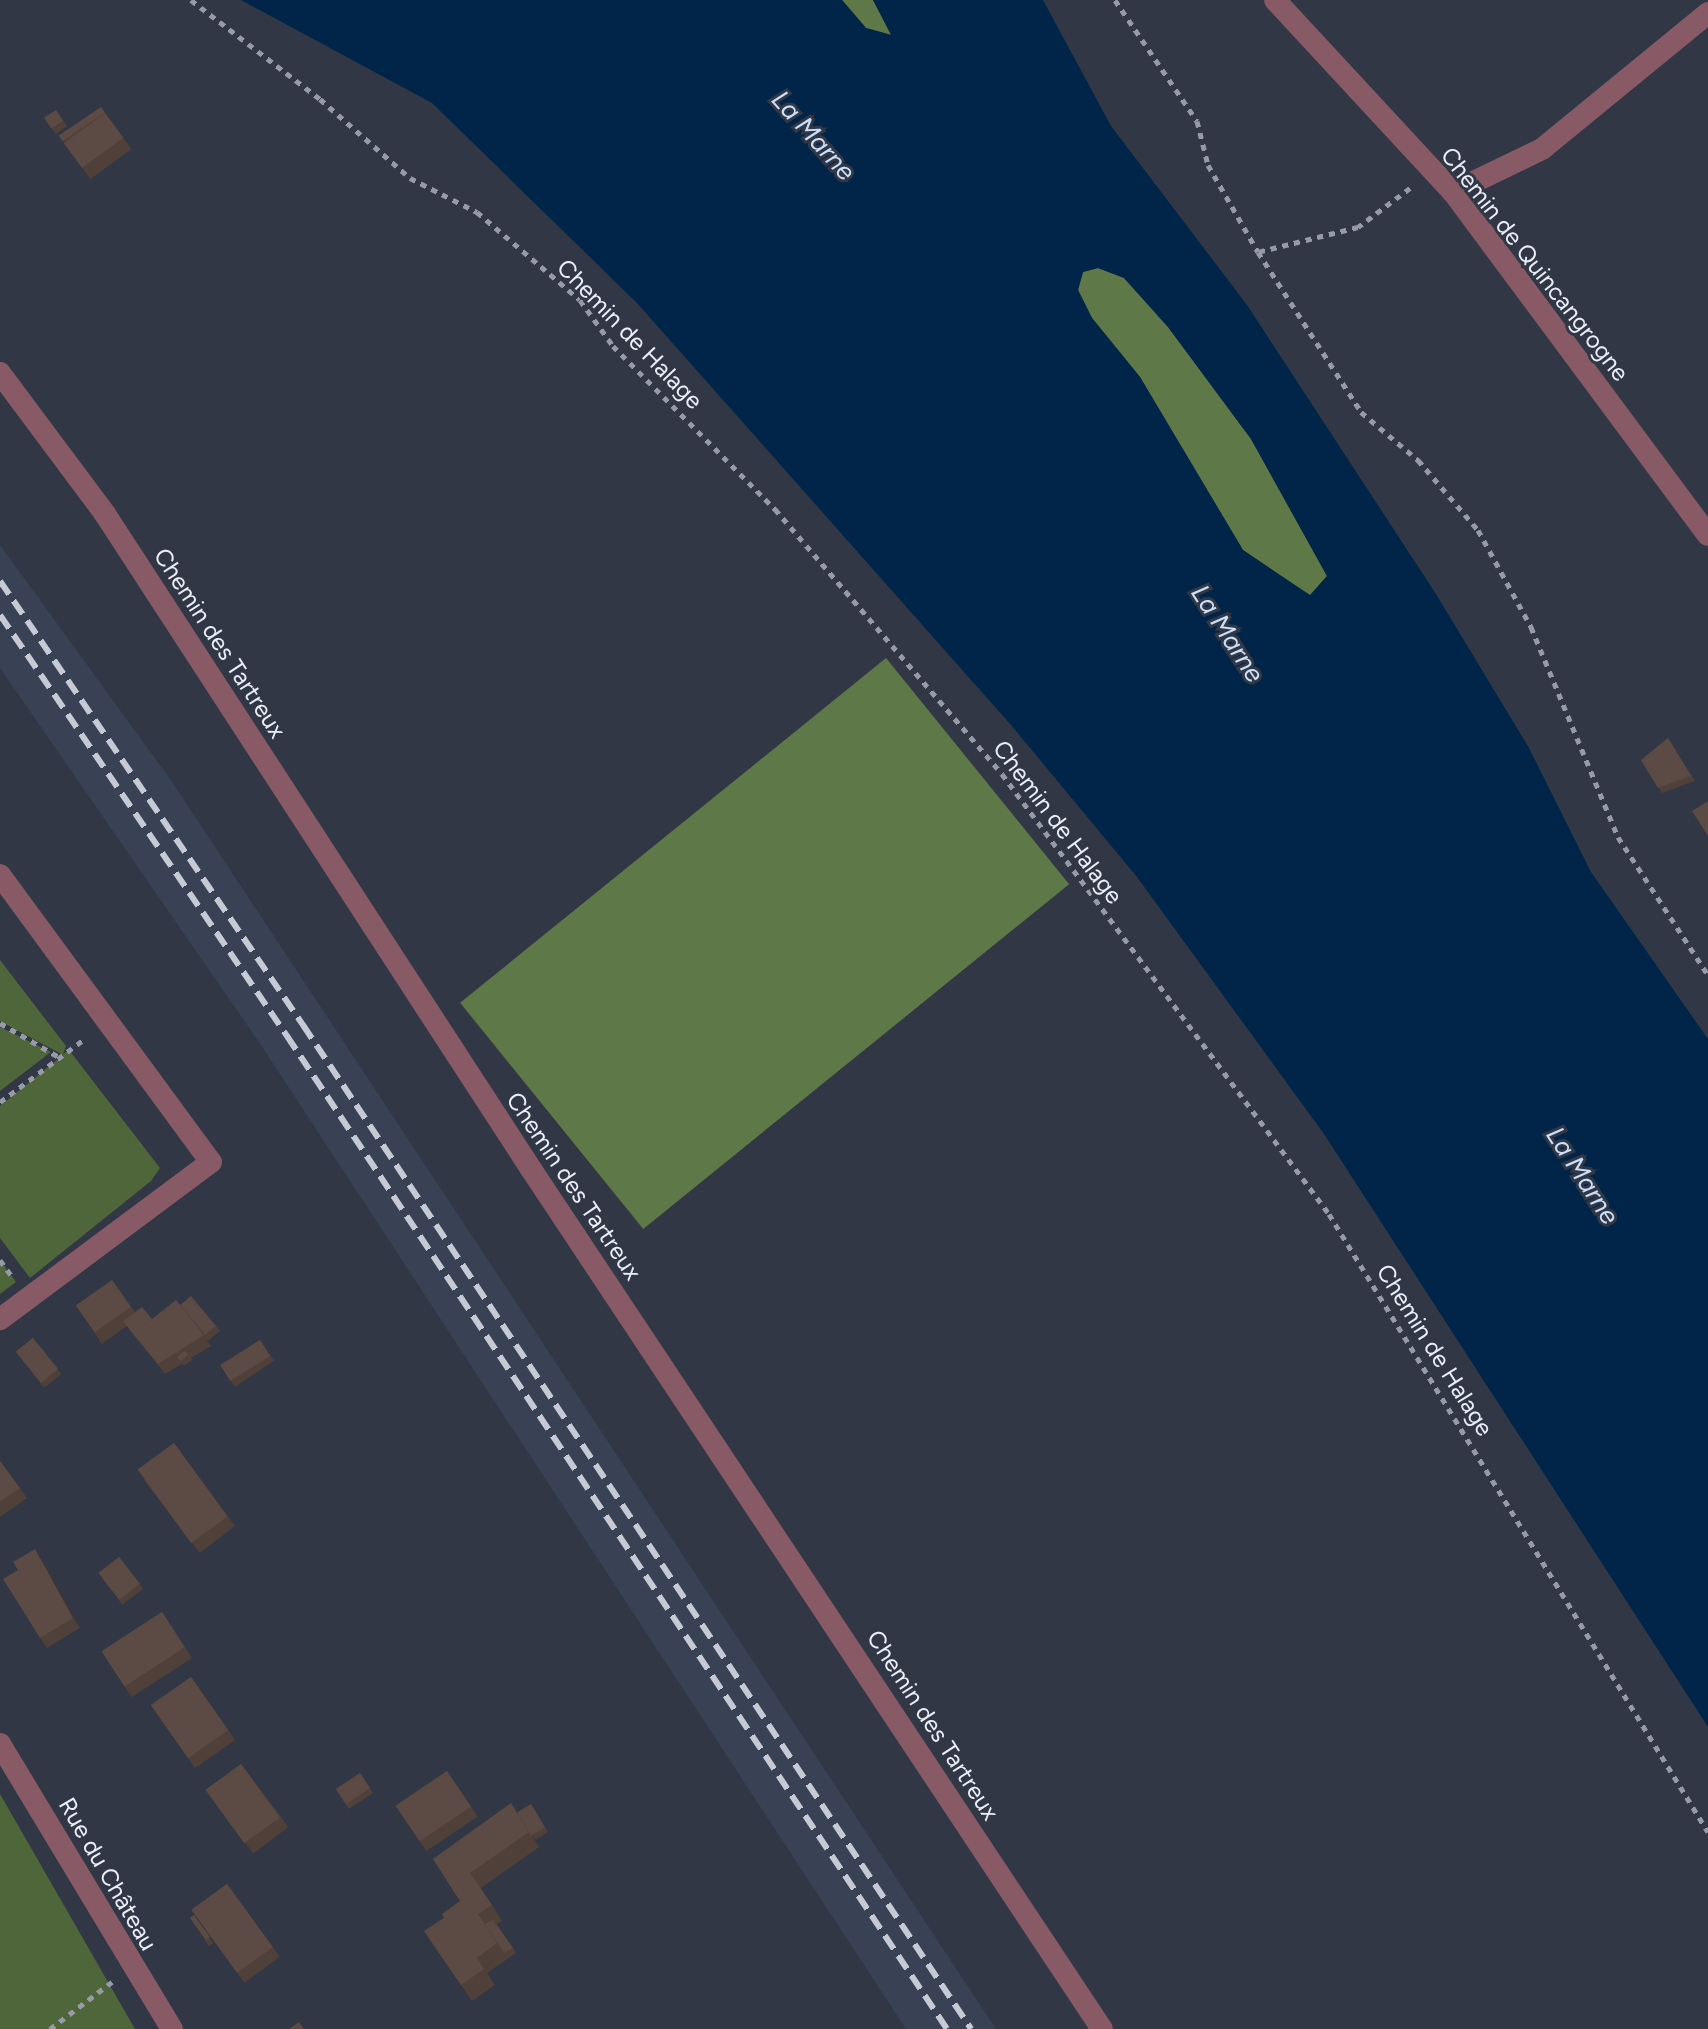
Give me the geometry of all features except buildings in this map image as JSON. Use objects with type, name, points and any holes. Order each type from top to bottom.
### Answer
[{"type":"street","name":"Chemin de Quincangrogne","points":[[1275,0],[1453,192],[1708,535]]},
{"type":"street","points":[[1453,192],[1542,149],[1708,13]]},
{"type":"street","name":"Chemin des Tartreux","points":[[0,373],[105,514],[531,1169],[1102,2029]]},
{"type":"street","points":[[0,875],[211,1162],[0,1319]]},
{"type":"street","name":"Rue du Château","points":[[0,1744],[172,2029]]},
{"type":"path","name":"Chemin de Halage","points":[[191,0],[320,99],[410,178],[477,212],[580,300],[613,346],[775,509],[1002,774],[1329,1214],[1708,1832]]},
{"type":"path","points":[[1115,0],[1197,121],[1208,165],[1258,252],[1361,412],[1418,460],[1478,530],[1531,627],[1618,837],[1708,975]]},
{"type":"path","points":[[1258,252],[1358,227],[1433,170]]},
{"type":"path","points":[[0,1102],[109,1022]]},
{"type":"path","points":[[0,1023],[59,1057]]},
{"type":"path","points":[[50,2029],[107,1984],[134,1970]]},
{"type":"shaded area","points":[[0,545],[170,779],[996,2029],[906,2029],[259,1042],[0,668]]},
{"type":"green space","points":[[842,0],[873,0],[892,35],[866,28]]},
{"type":"green space","points":[[1098,268],[1124,278],[1168,327],[1251,439],[1327,576],[1310,596],[1243,550],[1140,377],[1092,318],[1078,290],[1083,272]]},
{"type":"green space","points":[[886,658],[1069,884],[643,1229],[460,1003]]},
{"type":"green space","points":[[0,960],[66,1046],[63,1054],[69,1050],[160,1168],[151,1181],[30,1278],[0,1238],[0,1106],[63,1055],[0,1021]]},
{"type":"green space","points":[[0,1027],[51,1052],[0,1091]]},
{"type":"green space","points":[[0,1260],[16,1282],[0,1294]]},
{"type":"green space","points":[[0,1794],[135,2029],[0,2029]]},
{"type":"water","name":"La Marne","points":[[241,0],[842,0],[866,28],[891,35],[873,0],[1043,0],[1111,126],[1247,305],[1436,594],[1529,748],[1591,872],[1708,1039],[1708,1727],[1324,1134],[1137,877],[1011,725],[637,303],[432,103]],"holes":[[[1098,268],[1124,278],[1168,327],[1251,439],[1327,576],[1310,595],[1243,550],[1140,377],[1092,318],[1078,290],[1083,272]]]},
{"type":"railway","points":[[0,581],[303,1025],[971,2029]]},
{"type":"railway","points":[[0,615],[287,1036],[947,2029]]}]
